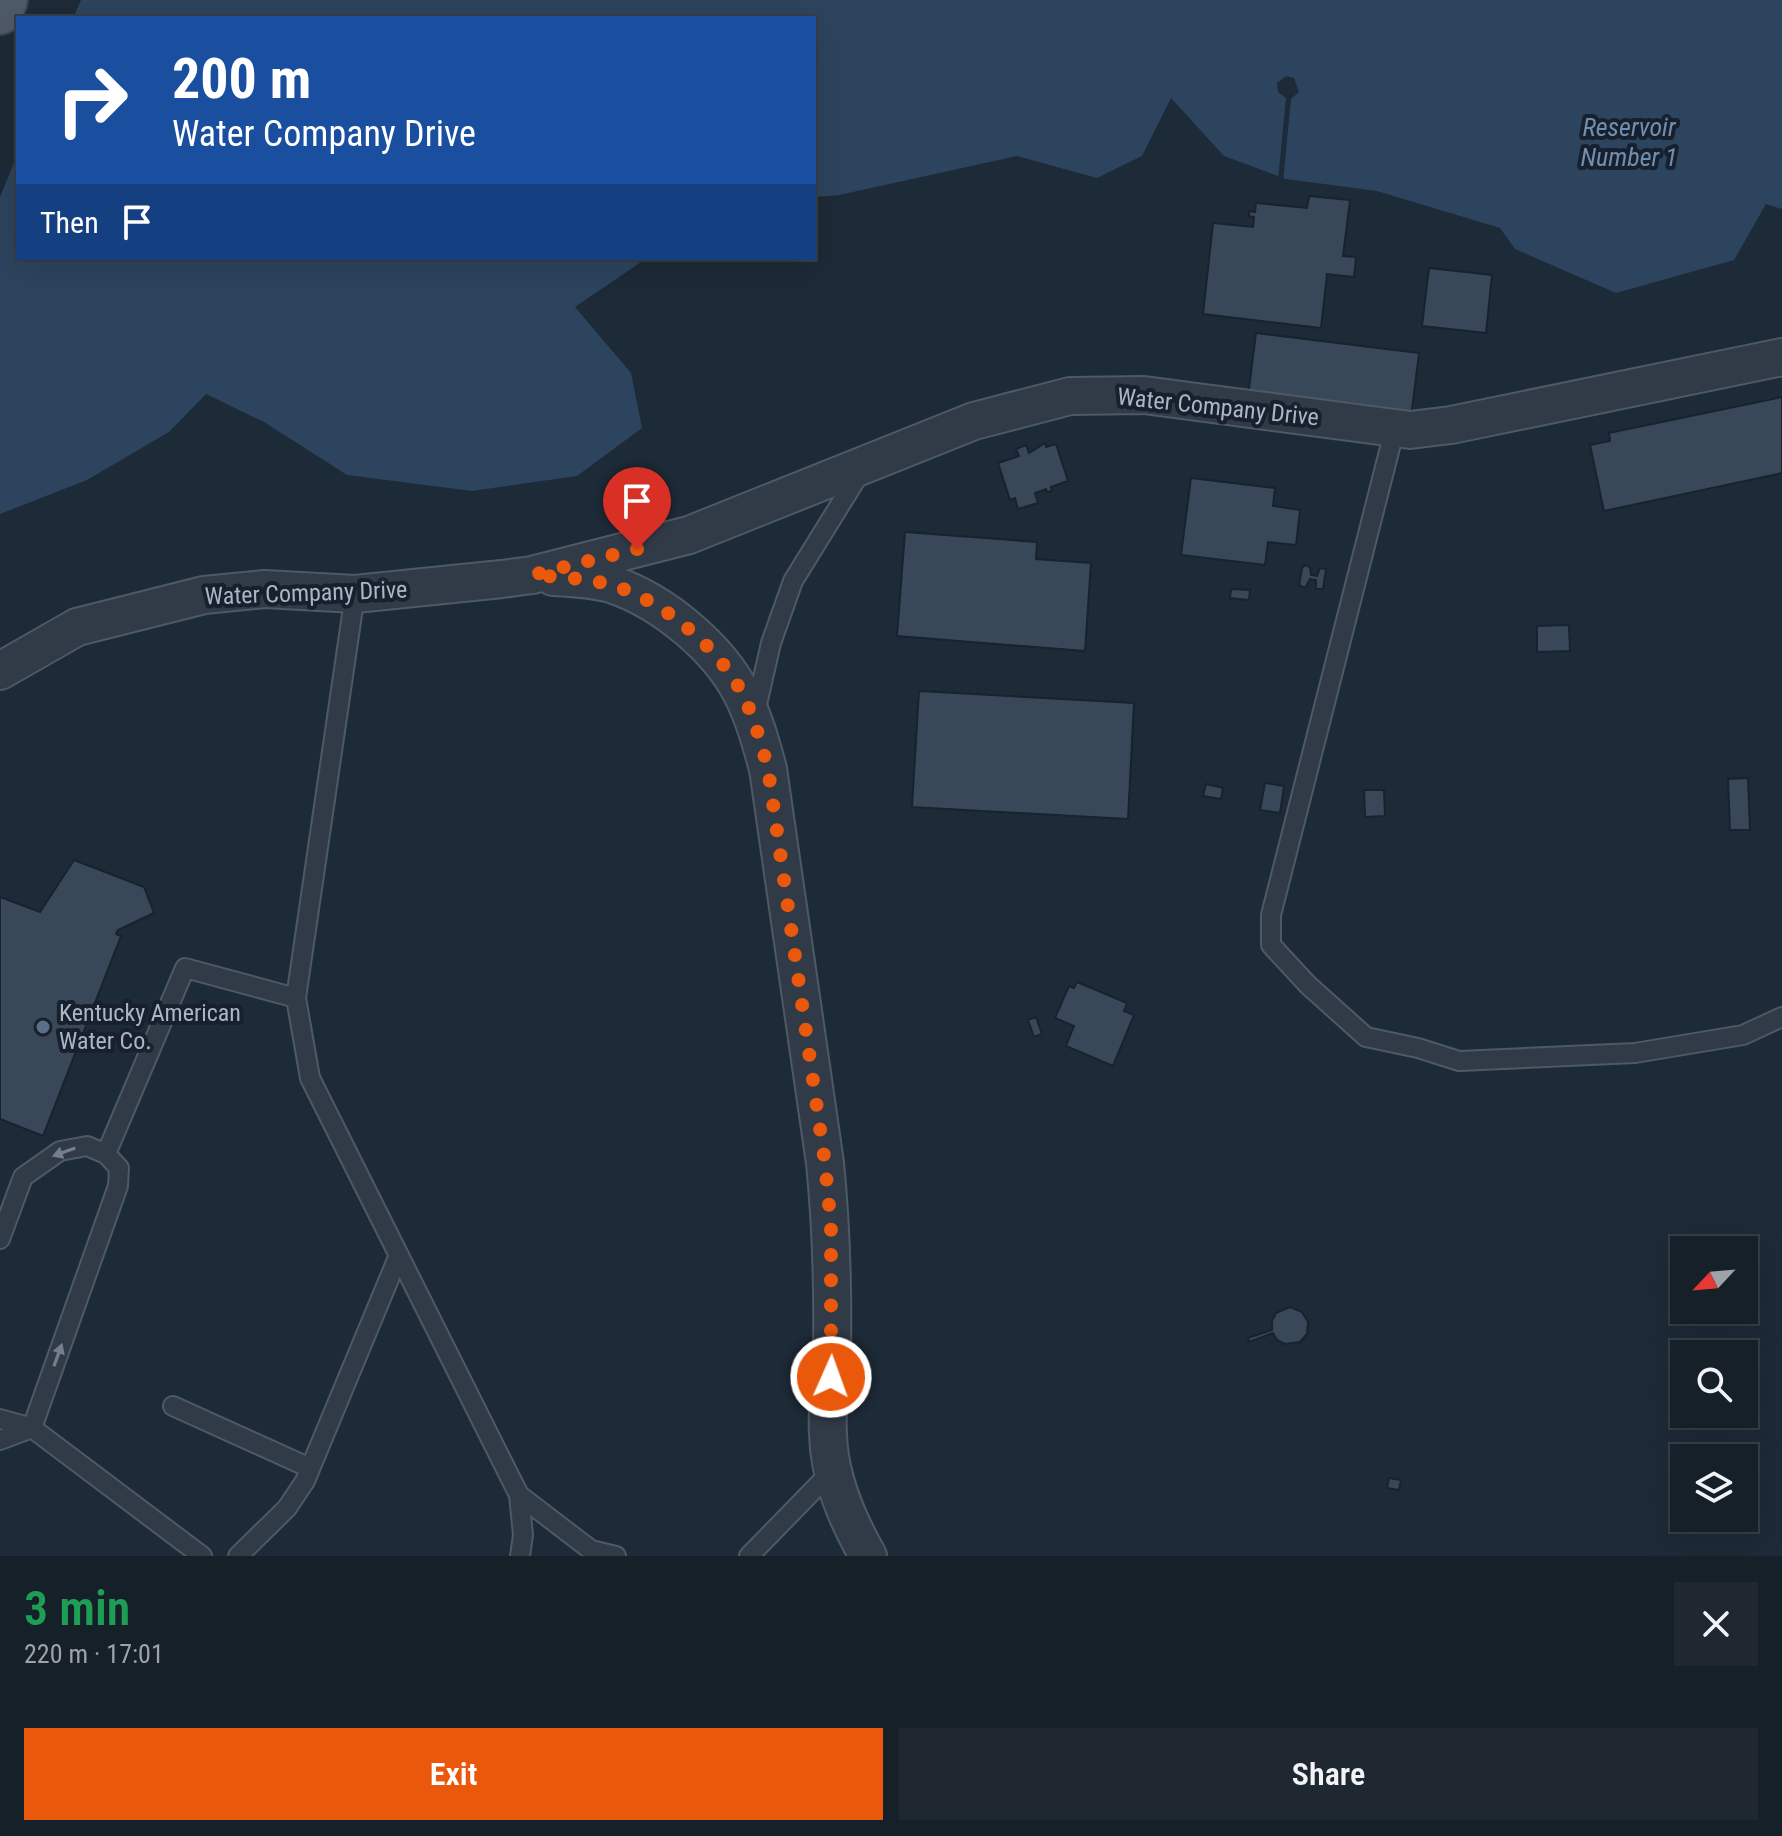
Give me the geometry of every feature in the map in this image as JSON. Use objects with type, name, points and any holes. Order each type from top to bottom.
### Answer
[{"type":"main road","points":[[0,12],[5,0]]},
{"type":"street","name":"Water Company Drive","points":[[0,671],[77,627],[204,595],[265,589],[355,594],[532,575],[689,535],[974,421],[1070,396],[1144,395],[1410,430],[1451,425],[1782,357]]},
{"type":"street","name":"Water Company Drive","points":[[532,575],[578,578],[613,585],[681,621],[723,665],[754,719],[768,769],[825,1163],[831,1226],[832,1349],[827,1434],[832,1471],[847,1517],[868,1556]]},
{"type":"lane","points":[[1395,428],[1271,915],[1271,945],[1308,985],[1366,1037],[1459,1061],[1635,1053],[1743,1035],[1782,1017]]},
{"type":"lane","points":[[754,719],[771,643],[793,581],[866,464]]},
{"type":"lane","points":[[355,594],[296,998],[310,1078],[519,1495],[523,1535],[520,1556]]},
{"type":"lane","points":[[106,1154],[185,968],[296,998]]},
{"type":"lane","points":[[0,1239],[23,1177],[60,1151],[87,1146],[106,1154],[119,1168],[118,1186],[32,1428],[0,1440]]},
{"type":"lane","points":[[238,1556],[287,1508],[310,1468],[399,1255]]},
{"type":"lane","points":[[173,1406],[310,1468]]},
{"type":"lane","points":[[0,1419],[32,1428],[202,1556]]},
{"type":"lane","points":[[749,1556],[832,1471]]},
{"type":"lane","points":[[519,1495],[591,1550],[616,1556]]},
{"type":"water","name":"Reservoir Number 1","points":[[81,0],[1782,0],[1782,209],[1766,204],[1734,260],[1616,293],[1515,249],[1500,228],[1377,191],[1286,179],[1224,156],[1171,98],[1142,156],[1097,178],[1017,156],[839,195],[816,197],[816,16],[74,16]]},
{"type":"water","points":[[16,158],[16,260],[644,260],[575,307],[631,373],[642,428],[577,476],[472,491],[347,475],[264,422],[206,394],[169,432],[87,480],[0,514],[0,197]]},
{"type":"pier","points":[[1286,76],[1294,78],[1299,92],[1291,99],[1283,182],[1278,180],[1286,98],[1278,92],[1277,83]]},
{"type":"building","points":[[1309,196],[1350,200],[1343,256],[1356,257],[1354,277],[1327,274],[1321,328],[1203,314],[1213,223],[1253,227],[1254,217],[1249,216],[1249,211],[1255,212],[1256,203],[1307,208]]},
{"type":"building","points":[[1429,268],[1492,275],[1486,333],[1422,326]]},
{"type":"building","points":[[1256,333],[1419,353],[1411,417],[1248,397]]},
{"type":"building","points":[[1782,397],[1782,473],[1604,511],[1590,445],[1610,441],[1609,433]]},
{"type":"building","points":[[1045,443],[1046,447],[1056,444],[1068,481],[1051,487],[1052,491],[1047,492],[1046,489],[1035,493],[1038,503],[1018,509],[1015,498],[1010,500],[998,463],[1019,456],[1016,449],[1026,445],[1029,453]]},
{"type":"building","points":[[1191,478],[1275,488],[1273,506],[1300,510],[1296,545],[1268,542],[1265,565],[1181,555]]},
{"type":"building","points":[[905,532],[1037,542],[1036,559],[1091,563],[1085,651],[897,636]]},
{"type":"building","points":[[1305,565],[1310,567],[1311,575],[1317,576],[1320,568],[1326,569],[1323,589],[1316,589],[1316,580],[1310,579],[1305,588],[1299,585]]},
{"type":"building","points":[[1231,589],[1250,590],[1249,600],[1230,598]]},
{"type":"building","points":[[1569,625],[1570,651],[1537,652],[1537,626]]},
{"type":"building","points":[[919,691],[1134,703],[1128,819],[912,807]]},
{"type":"building","points":[[1748,778],[1750,830],[1730,830],[1728,779]]},
{"type":"building","points":[[1265,783],[1284,786],[1280,813],[1260,810]]},
{"type":"building","points":[[1206,784],[1223,788],[1221,799],[1203,796]]},
{"type":"building","points":[[1364,790],[1384,790],[1385,816],[1365,817]]},
{"type":"building","name":"Kentucky American Water Co.","points":[[74,860],[144,887],[154,913],[118,930],[116,934],[121,936],[43,1136],[0,1119],[0,897],[40,912]]},
{"type":"building","points":[[1077,982],[1127,1003],[1124,1011],[1134,1015],[1113,1066],[1066,1046],[1074,1026],[1055,1018],[1069,986],[1074,988]]},
{"type":"building","points":[[1036,1017],[1042,1034],[1034,1037],[1028,1020]]},
{"type":"building","points":[[1290,1307],[1302,1312],[1308,1322],[1307,1334],[1300,1342],[1285,1344],[1277,1340],[1273,1333],[1249,1342],[1248,1338],[1272,1330],[1276,1313]]},
{"type":"building","points":[[1389,1478],[1401,1480],[1399,1490],[1387,1488]]},
{"type":"place","name":"Kentucky American Water Co.","points":[[43,1027]]},
{"type":"route","points":[[637,549],[532,575],[578,578],[613,585],[681,621],[723,665],[754,719],[768,769],[825,1163],[831,1226],[831,1377]]}]
